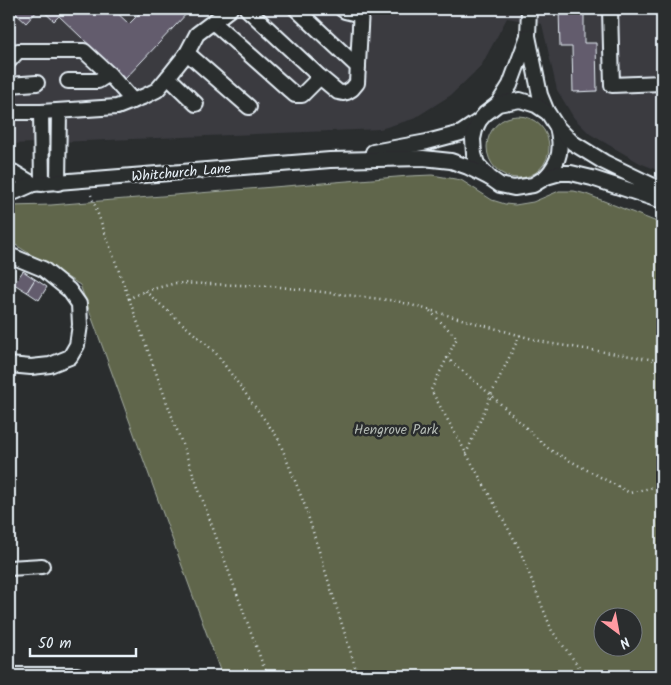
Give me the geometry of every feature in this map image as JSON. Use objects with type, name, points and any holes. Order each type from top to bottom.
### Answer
[{"type":"street","points":[[9,112],[117,107],[157,90],[187,53],[197,34],[230,9]]},
{"type":"street","points":[[247,9],[320,77],[338,92],[344,93],[358,83],[361,12],[345,11],[342,9]]},
{"type":"street","points":[[296,9],[358,67]]},
{"type":"street","points":[[529,9],[528,36],[540,95],[548,114],[557,127],[573,143],[589,154],[662,190]]},
{"type":"street","points":[[610,9],[612,85],[662,83]]},
{"type":"street","points":[[213,22],[295,95],[302,95],[320,77]]},
{"type":"street","name":"Whitchurch Lane","points":[[490,178],[477,164],[473,139],[475,130],[485,114],[498,104],[510,85],[528,36]]},
{"type":"street","points":[[9,61],[18,51],[84,51],[109,74],[133,101]]},
{"type":"street","points":[[187,53],[249,106]]},
{"type":"street","points":[[68,81],[98,81],[109,74]]},
{"type":"street","points":[[168,78],[196,104]]},
{"type":"street","points":[[9,85],[37,83]]},
{"type":"street","points":[[498,104],[520,100],[536,105],[548,114]]},
{"type":"street","points":[[58,183],[59,111]]},
{"type":"street","points":[[9,172],[13,172],[37,184],[41,112]]},
{"type":"street","name":"Whitchurch Lane","points":[[330,160],[427,142],[461,133],[479,122]]},
{"type":"street","points":[[546,177],[559,155],[560,142],[557,127]]},
{"type":"street","name":"Whitchurch Lane","points":[[9,192],[15,192],[37,184],[330,160],[423,158],[451,161],[468,167],[500,185],[514,188],[533,185],[546,177],[560,173],[571,173],[662,201]]},
{"type":"street","points":[[9,257],[14,257],[44,269],[69,290],[79,304],[80,324],[77,345],[70,357],[50,365],[31,367],[9,366]]},
{"type":"street","points":[[9,568],[42,566]]},
{"type":"street","points":[[9,675],[77,676]]},
{"type":"path","points":[[91,195],[267,676]]},
{"type":"path","points":[[128,299],[145,291],[176,283],[272,286],[397,301],[547,343],[662,361]]},
{"type":"path","points":[[145,291],[215,352],[278,438],[305,506],[358,676]]},
{"type":"path","points":[[429,310],[457,338],[431,390],[519,548],[552,632],[586,676]]},
{"type":"path","points":[[466,454],[491,395],[520,335]]},
{"type":"path","points":[[447,358],[491,395],[550,450],[630,493],[662,485]]},
{"type":"shaded area","points":[[9,9],[662,9],[662,172],[640,163],[590,134],[574,118],[557,90],[542,24],[507,18],[481,66],[451,95],[413,119],[380,129],[9,144]]},
{"type":"green space","points":[[518,116],[530,118],[540,125],[547,135],[549,147],[547,159],[540,169],[530,176],[518,178],[506,176],[496,169],[489,159],[487,147],[489,135],[496,125],[506,118]]},
{"type":"green space","name":"Hengrove Park","points":[[432,175],[461,180],[492,200],[505,204],[515,205],[533,202],[559,191],[574,191],[662,224],[662,676],[222,676],[80,285],[14,244],[9,244],[9,206],[51,205]]},
{"type":"building","points":[[9,9],[39,9],[26,23],[14,12],[9,17]]},
{"type":"building","points":[[41,9],[113,9],[129,24],[144,9],[191,9],[125,79],[59,16],[54,21]]},
{"type":"building","points":[[559,9],[584,9],[584,43],[596,43],[597,91],[573,92],[572,47],[560,47]]},
{"type":"building","points":[[23,271],[35,279],[27,292],[14,284]]},
{"type":"building","points":[[9,274],[12,274],[12,297],[9,297]]},
{"type":"building","points":[[35,279],[47,287],[39,300],[27,292]]}]
